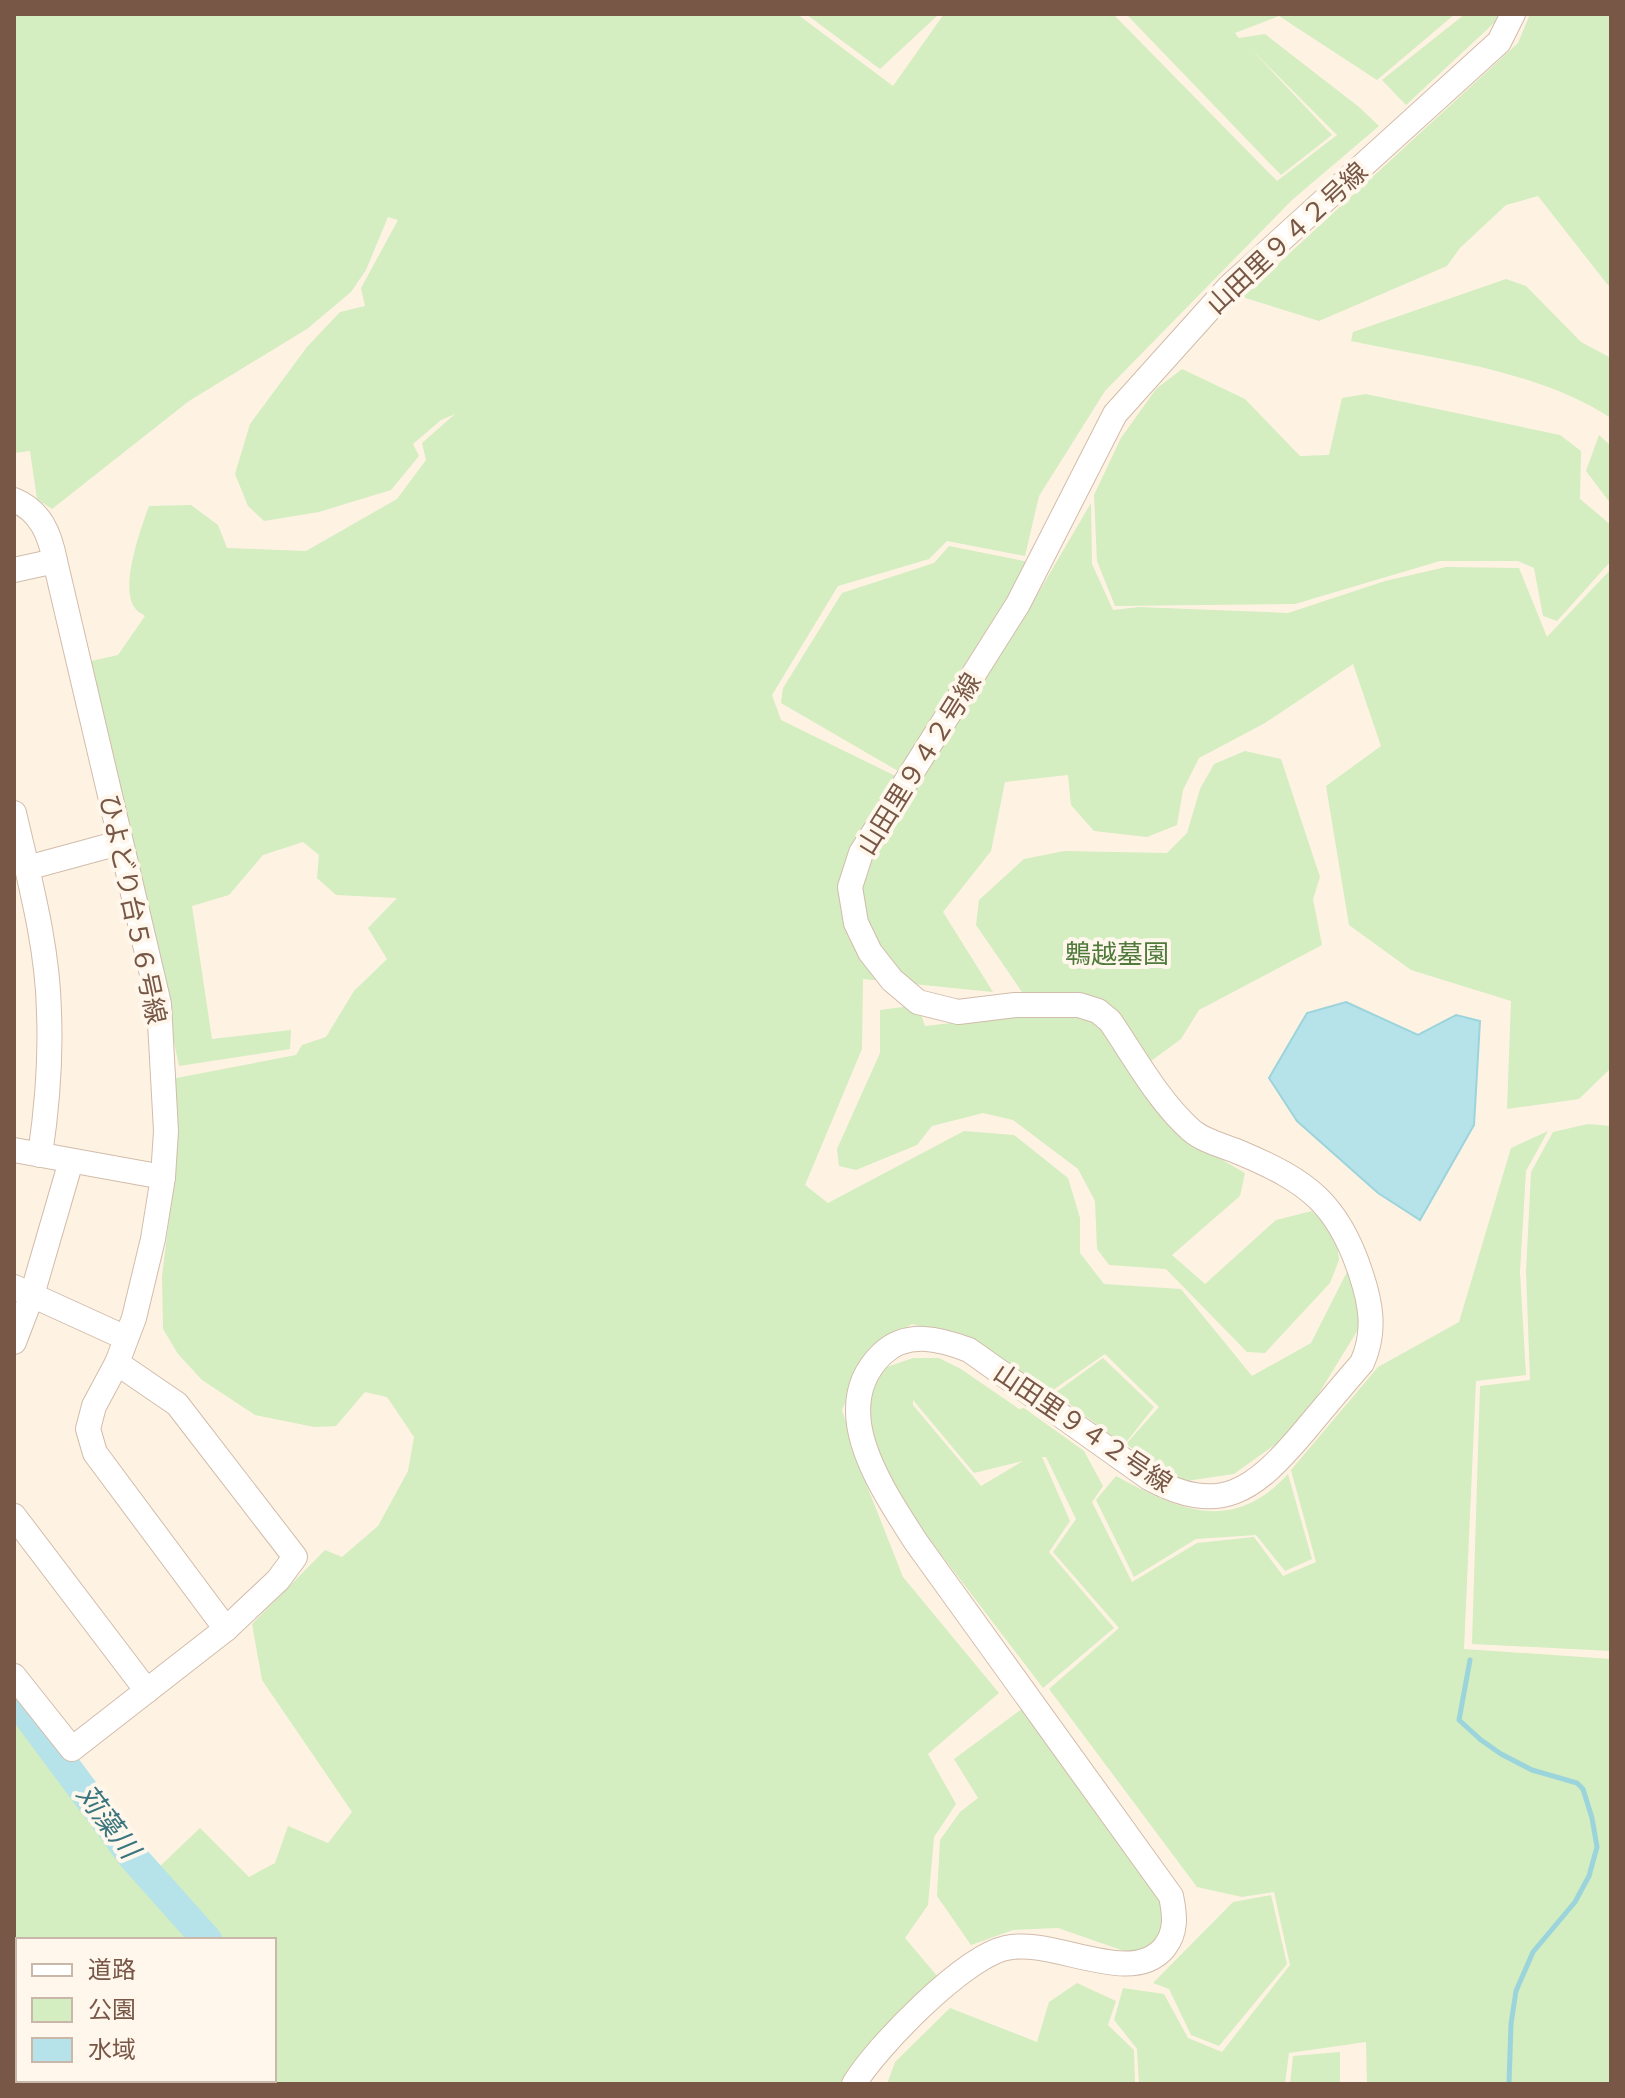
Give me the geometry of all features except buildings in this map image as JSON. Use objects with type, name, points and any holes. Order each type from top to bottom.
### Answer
[{"type":"street","name":"山田里９４２号線","points":[[854,2084],[876,2054],[956,1975],[977,1960],[1005,1948],[1019,1946],[1044,1947],[1120,1964],[1137,1964],[1153,1958],[1172,1937],[1175,1915],[1171,1896],[916,1542],[879,1483],[858,1423],[857,1402],[866,1374],[889,1348],[913,1338],[945,1340],[969,1350],[1149,1478],[1173,1491],[1194,1497],[1215,1496],[1236,1492],[1253,1484],[1275,1466],[1362,1363],[1369,1346],[1371,1306],[1350,1240],[1316,1195],[1277,1169],[1194,1133],[1177,1117],[1110,1021],[1098,1011],[1079,1005],[1015,1005],[958,1012],[918,1002],[892,980],[870,952],[856,923],[850,887],[861,853],[1018,604],[1115,414],[1229,287],[1499,42],[1513,14]]},
{"type":"street","name":"ひよどり台５６号線","points":[[14,500],[39,518],[47,531],[159,1004],[166,1131],[163,1177],[153,1239],[134,1318],[117,1363],[94,1406],[88,1429],[95,1453],[226,1629]]},
{"type":"street","points":[[14,570],[55,561]]},
{"type":"street","points":[[14,813],[43,952],[49,1012],[48,1099],[40,1155]]},
{"type":"street","points":[[27,868],[119,843]]},
{"type":"street","points":[[14,1150],[163,1177]]},
{"type":"street","points":[[14,1342],[23,1291],[71,1161]]},
{"type":"street","points":[[23,1291],[126,1338]]},
{"type":"street","points":[[14,1676],[72,1749],[242,1617],[278,1580],[295,1557],[177,1404],[117,1363]]},
{"type":"street","points":[[14,1516],[147,1691]]},
{"type":"green space","points":[[14,14],[797,14],[893,86],[944,14],[1113,14],[1277,181],[1337,135],[1250,48],[1332,135],[1281,175],[1126,14],[1455,14],[1377,80],[1279,16],[1235,33],[1239,38],[1265,34],[1379,126],[1292,200],[1105,391],[1039,496],[1025,556],[947,541],[929,559],[838,586],[772,695],[781,720],[916,786],[1016,631],[1091,503],[1092,564],[1113,610],[1139,607],[1288,613],[1385,581],[1446,567],[1519,568],[1547,637],[1611,569],[1611,1068],[1579,1099],[1507,1109],[1511,1001],[1411,970],[1349,925],[1326,786],[1381,746],[1353,664],[1265,723],[1199,758],[1183,790],[1177,825],[1147,837],[1094,831],[1071,805],[1068,775],[1005,782],[991,851],[943,912],[993,992],[863,979],[862,1049],[805,1185],[828,1203],[964,1131],[1014,1135],[1068,1178],[1080,1218],[1080,1253],[1104,1284],[1181,1289],[1252,1376],[1311,1343],[1352,1262],[1362,1323],[1297,1429],[1234,1474],[1179,1482],[1126,1444],[1159,1407],[1105,1354],[1053,1390],[964,1338],[912,1324],[870,1348],[842,1410],[865,1481],[903,1577],[999,1693],[928,1754],[956,1804],[934,1837],[928,1905],[905,1938],[938,1977],[846,2084],[14,2084],[14,1700],[157,1869],[200,1828],[249,1877],[275,1863],[288,1826],[328,1843],[352,1812],[262,1680],[252,1624],[325,1550],[342,1557],[378,1526],[408,1471],[414,1437],[387,1397],[365,1392],[336,1426],[314,1427],[255,1415],[202,1380],[178,1354],[163,1329],[162,1277],[178,1145],[171,1079],[296,1055],[302,1045],[326,1037],[354,991],[387,959],[368,928],[397,898],[336,895],[317,878],[319,855],[303,842],[263,855],[229,895],[192,906],[212,1039],[291,1030],[290,1049],[179,1066],[91,661],[118,655],[145,616],[135,608],[129,587],[133,558],[149,506],[191,505],[218,525],[227,548],[306,551],[397,499],[426,460],[422,443],[455,414],[441,420],[413,444],[419,456],[391,490],[319,512],[264,521],[248,506],[235,474],[250,424],[307,347],[340,312],[365,306],[361,288],[398,220],[388,217],[366,270],[351,292],[307,329],[189,401],[52,509],[37,499],[30,451],[14,453]]},
{"type":"green space","points":[[806,14],[939,14],[880,69]]},
{"type":"green space","points":[[1465,14],[1498,14],[1495,22],[1406,105],[1382,80]]},
{"type":"green space","points":[[1530,14],[1611,14],[1611,289],[1538,196],[1506,205],[1460,248],[1447,266],[1319,321],[1242,297],[1518,43]]},
{"type":"green space","points":[[1506,279],[1526,286],[1581,342],[1611,358],[1611,418],[1582,401],[1519,377],[1351,341],[1353,332]]},
{"type":"green space","points":[[1182,369],[1245,399],[1300,456],[1329,455],[1342,398],[1366,394],[1560,435],[1581,451],[1580,499],[1611,525],[1611,561],[1557,621],[1543,616],[1534,568],[1518,561],[1440,561],[1295,604],[1115,606],[1097,561],[1094,495],[1121,438],[1156,389]]},
{"type":"green space","points":[[1599,435],[1611,446],[1611,504],[1586,471]]},
{"type":"green space","points":[[949,546],[1029,562],[898,771],[781,703],[783,688],[842,593],[934,563]]},
{"type":"green space","name":"鵯越墓園","points":[[1245,751],[1281,759],[1320,877],[1313,899],[1322,945],[1199,1010],[1181,1039],[1136,1072],[1184,1138],[1245,1173],[1240,1196],[1172,1255],[1205,1284],[1276,1220],[1312,1211],[1336,1234],[1339,1260],[1330,1283],[1265,1353],[1247,1352],[1166,1269],[1109,1265],[1097,1249],[1095,1201],[1078,1169],[1013,1120],[983,1113],[932,1126],[917,1145],[856,1170],[839,1166],[837,1149],[880,1053],[880,1010],[918,1005],[925,1026],[1013,1016],[1040,1018],[976,925],[979,900],[1024,859],[1064,851],[1167,853],[1187,833],[1200,789],[1214,764]]},
{"type":"green space","points":[[1588,1124],[1611,1126],[1611,1651],[1472,1644],[1480,1386],[1530,1380],[1526,1272],[1531,1172],[1553,1132]]},
{"type":"green space","points":[[1548,1131],[1526,1171],[1520,1272],[1526,1375],[1476,1381],[1464,1649],[1611,1659],[1611,2084],[1367,2084],[1366,2042],[1289,2053],[1285,2084],[1139,2084],[1137,2049],[1114,2020],[1123,1988],[1164,1994],[1188,2038],[1222,2052],[1290,1965],[1274,1892],[1242,1897],[1197,1887],[1049,1689],[1119,1628],[1053,1552],[1076,1519],[1046,1457],[1042,1457],[1070,1521],[1049,1552],[1114,1628],[1043,1688],[911,1515],[872,1442],[867,1408],[874,1383],[887,1367],[913,1358],[939,1358],[961,1369],[1019,1409],[1024,1408],[1084,1451],[1103,1486],[1092,1502],[1132,1582],[1197,1543],[1254,1537],[1283,1576],[1316,1562],[1291,1470],[1378,1367],[1459,1322],[1511,1148]],"holes":[[[913,1400],[974,1473],[1023,1461],[981,1486],[913,1405]]]},
{"type":"green space","points":[[1103,1358],[1154,1407],[1124,1445],[1055,1393]]},
{"type":"green space","points":[[1288,1474],[1312,1559],[1285,1571],[1256,1535],[1196,1539],[1134,1577],[1096,1500],[1116,1476],[1183,1506],[1205,1511],[1226,1510],[1246,1505],[1267,1493]]},
{"type":"green space","points":[[1023,1708],[1161,1882],[1167,1930],[1152,1948],[1130,1953],[1058,1928],[1013,1930],[971,1945],[937,1896],[940,1840],[960,1812],[978,1798],[954,1759]]},
{"type":"green space","points":[[1271,1895],[1287,1964],[1219,2046],[1191,2035],[1169,1989],[1153,1983],[1233,1902]]},
{"type":"green space","points":[[1077,1983],[1116,2001],[1108,2025],[1134,2050],[1135,2084],[887,2084],[895,2062],[950,2008],[1037,2042],[1049,2002]]},
{"type":"green space","points":[[1340,2052],[1340,2084],[1290,2084],[1293,2056]]},
{"type":"water","points":[[1346,1002],[1418,1035],[1456,1015],[1480,1021],[1474,1125],[1420,1220],[1378,1193],[1297,1121],[1269,1078],[1307,1013]]},
{"type":"waterway","points":[[1470,1660],[1459,1720],[1501,1754],[1532,1770],[1577,1783],[1583,1789],[1597,1847],[1589,1876],[1575,1902],[1533,1952],[1516,1991],[1511,2024],[1509,2084]]},
{"type":"waterway","name":"苅藻川","points":[[14,1697],[133,1857],[205,1938]]}]
